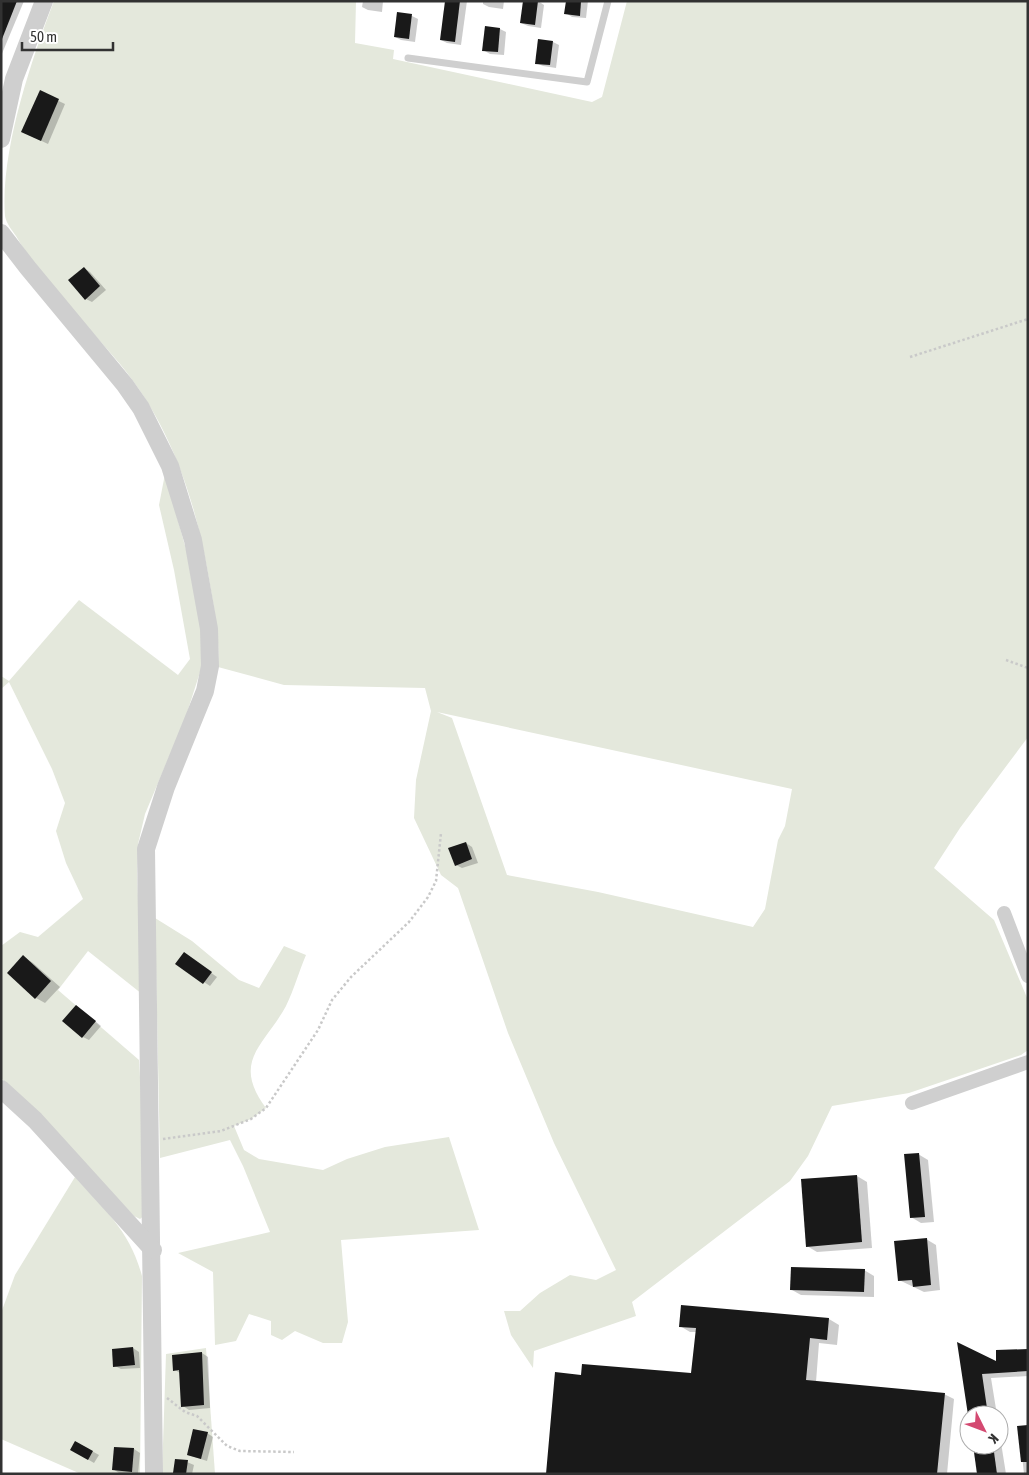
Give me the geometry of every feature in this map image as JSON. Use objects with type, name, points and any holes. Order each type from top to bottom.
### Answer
[{"type":"street","points":[[1,139],[14,79],[44,1]]},
{"type":"street","points":[[1,232],[28,268],[125,385],[163,447],[182,499],[203,589],[210,646],[210,666],[205,690],[166,787],[146,849],[153,1250],[154,1474]]},
{"type":"street","points":[[1004,913],[1028,976]]},
{"type":"street","points":[[912,1103],[1028,1062]]},
{"type":"street","points":[[1,1089],[60,1146],[153,1250]]},
{"type":"lane","points":[[408,58],[587,82],[608,1]]},
{"type":"path","points":[[910,358],[1028,319]]},
{"type":"path","points":[[1006,660],[1028,668]]},
{"type":"path","points":[[151,1141],[191,1137],[221,1131],[251,1119],[266,1108],[318,1030],[332,1000],[351,977],[408,922],[428,897],[436,881],[441,833]]},
{"type":"path","points":[[154,1388],[185,1412],[197,1416],[227,1446],[240,1451],[294,1452]]},
{"type":"shaded area","points":[[54,1],[356,1],[355,43],[394,50],[393,59],[592,102],[602,97],[627,1],[1028,1],[1028,737],[960,828],[934,868],[994,920],[1028,1000],[1028,1050],[1021,1055],[909,1093],[832,1106],[808,1156],[790,1181],[632,1302],[636,1316],[534,1351],[533,1368],[511,1335],[504,1311],[520,1311],[540,1293],[570,1275],[596,1280],[616,1270],[554,1143],[508,1033],[458,888],[441,875],[414,818],[416,780],[431,711],[425,688],[284,685],[218,667],[217,626],[205,555],[190,497],[168,441],[155,414],[139,389],[120,364],[39,270],[9,226],[5,216],[7,164],[12,136],[27,79]],"holes":[[[437,712],[792,789],[785,826],[778,840],[765,909],[753,927],[598,892],[507,875],[452,718]]]},
{"type":"shaded area","points":[[165,474],[194,578],[202,633],[201,669],[185,719],[145,814],[138,844],[137,872],[142,994],[88,951],[58,990],[139,1060],[146,1179],[146,1214],[140,1219],[134,1216],[1,1078],[1,946],[20,932],[38,937],[83,899],[66,863],[56,831],[65,803],[52,769],[9,682],[1,689],[1,676],[9,681],[79,600],[178,675],[190,659],[174,570],[159,505]]},
{"type":"shaded area","points":[[155,918],[192,941],[239,980],[259,988],[284,946],[306,955],[292,994],[261,1043],[251,1066],[251,1078],[256,1092],[266,1108],[251,1119],[234,1126],[244,1150],[259,1159],[323,1170],[347,1159],[385,1147],[449,1137],[479,1230],[341,1240],[348,1322],[342,1343],[323,1343],[295,1331],[282,1340],[271,1335],[271,1321],[249,1314],[236,1341],[215,1345],[213,1272],[178,1253],[270,1232],[243,1166],[230,1140],[160,1158]]},
{"type":"shaded area","points":[[75,1177],[115,1222],[131,1246],[142,1276],[140,1474],[81,1474],[1,1439],[1,1313],[15,1275]]},
{"type":"shaded area","points":[[206,1348],[215,1474],[162,1474],[166,1354]]},
{"type":"building","points":[[1,1],[17,1],[2,39],[1,39]]},
{"type":"building","points":[[445,1],[460,1],[455,42],[440,40]]},
{"type":"building","points":[[523,1],[538,1],[535,25],[520,23]]},
{"type":"building","points":[[566,1],[581,1],[580,16],[564,14]]},
{"type":"building","points":[[397,12],[412,14],[409,39],[394,37]]},
{"type":"building","points":[[485,26],[500,28],[498,52],[482,51]]},
{"type":"building","points":[[538,39],[553,41],[550,65],[535,64]]},
{"type":"building","points":[[40,90],[59,99],[41,141],[21,132]]},
{"type":"building","points":[[84,267],[100,286],[85,300],[68,280]]},
{"type":"building","points":[[466,842],[472,859],[455,866],[448,848]]},
{"type":"building","points":[[184,952],[212,972],[203,984],[175,964]]},
{"type":"building","points":[[23,955],[51,981],[35,999],[7,973]]},
{"type":"building","points":[[76,1005],[96,1021],[82,1038],[62,1021]]},
{"type":"building","points":[[919,1153],[925,1217],[910,1218],[904,1154]]},
{"type":"building","points":[[857,1175],[862,1242],[806,1247],[801,1179]]},
{"type":"building","points":[[927,1238],[931,1285],[913,1287],[912,1280],[898,1281],[894,1241]]},
{"type":"building","points":[[791,1267],[865,1269],[864,1292],[790,1290]]},
{"type":"building","points":[[681,1305],[829,1318],[827,1340],[810,1338],[806,1380],[945,1393],[937,1474],[546,1474],[555,1372],[581,1375],[582,1364],[691,1373],[696,1328],[679,1327]]},
{"type":"building","points":[[957,1342],[996,1361],[996,1350],[1028,1349],[1028,1371],[982,1374],[987,1405],[966,1405]]},
{"type":"building","points":[[133,1347],[135,1365],[113,1367],[112,1349]]},
{"type":"building","points":[[202,1352],[204,1405],[181,1407],[179,1370],[173,1371],[172,1355]]},
{"type":"building","points":[[1028,1425],[1028,1462],[1021,1462],[1017,1426]]},
{"type":"building","points":[[193,1429],[208,1432],[201,1459],[187,1455]]},
{"type":"building","points":[[75,1441],[93,1451],[88,1460],[70,1450]]},
{"type":"building","points":[[114,1447],[134,1448],[132,1472],[112,1470]]},
{"type":"building","points":[[974,1455],[994,1455],[997,1474],[977,1474]]},
{"type":"building","points":[[175,1459],[188,1460],[186,1474],[173,1473]]}]
